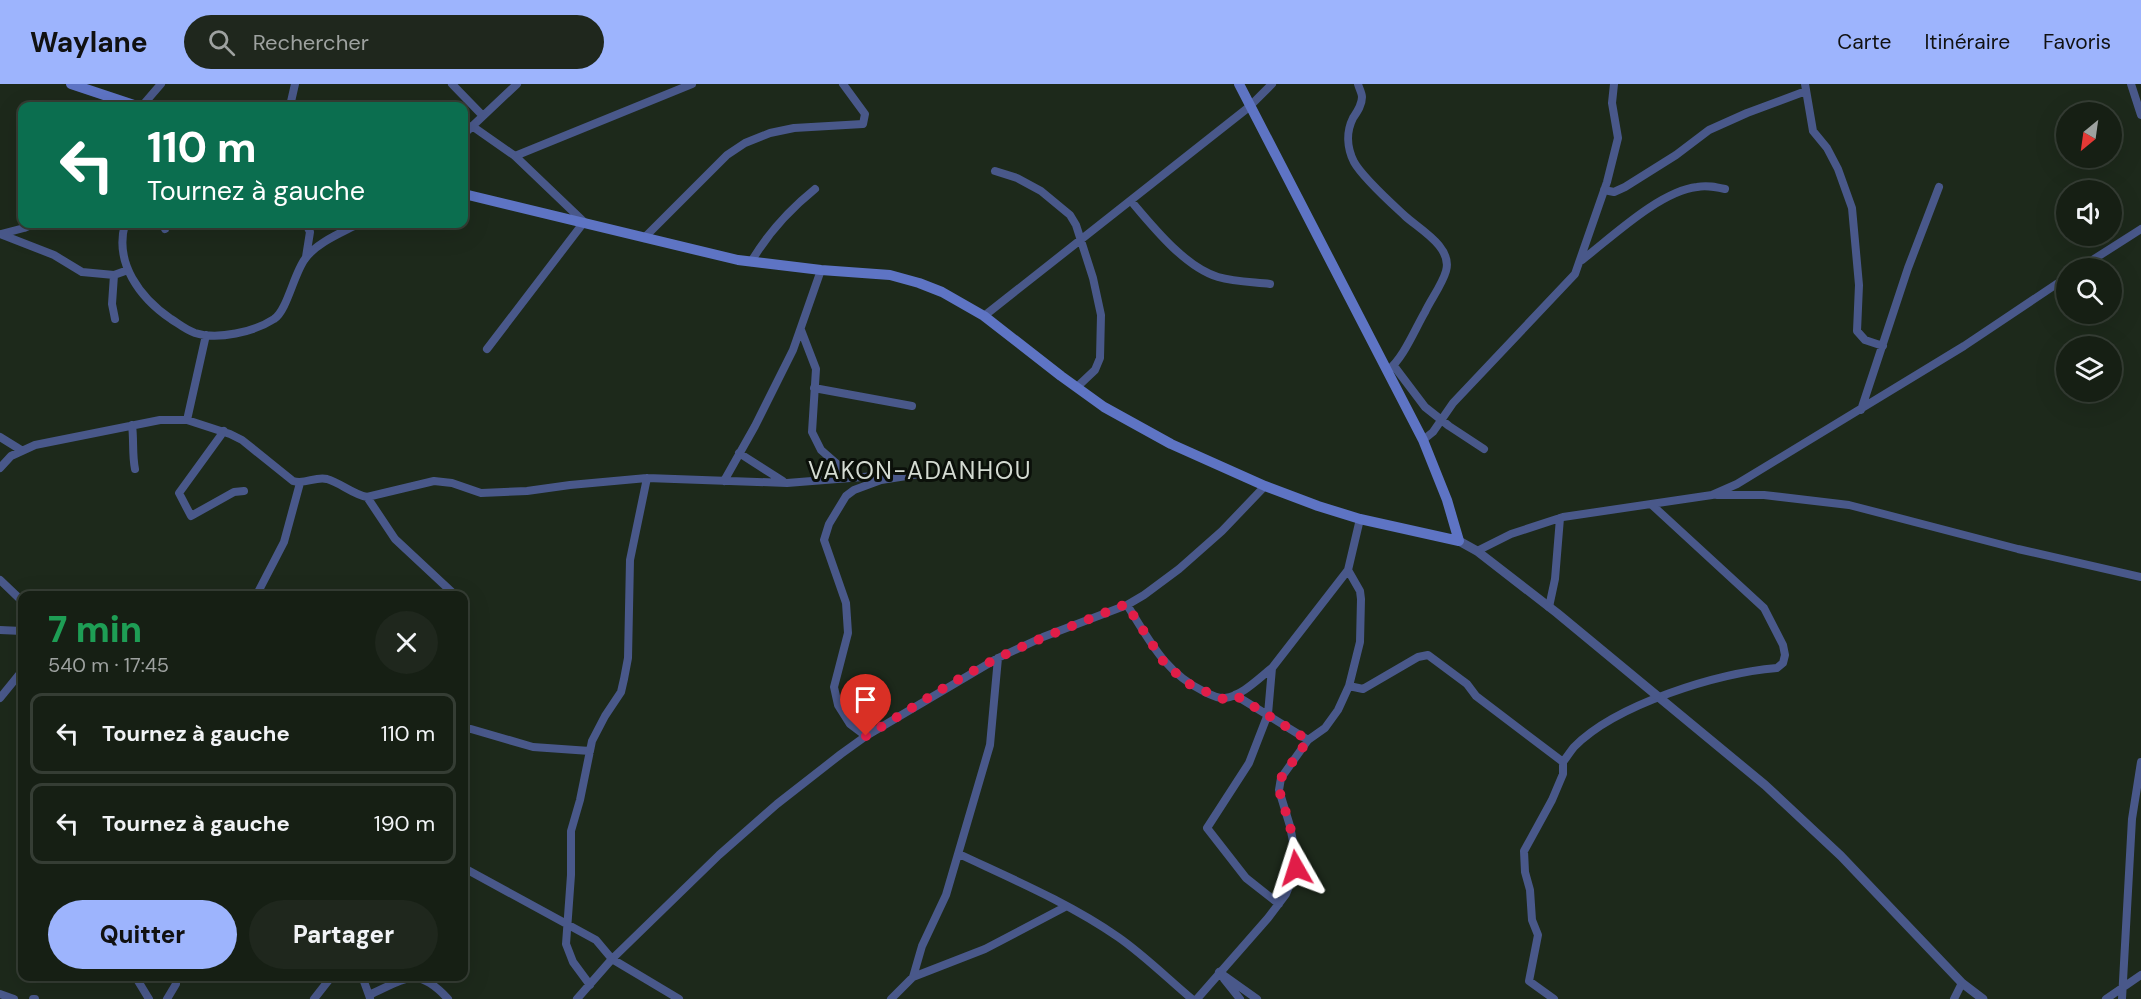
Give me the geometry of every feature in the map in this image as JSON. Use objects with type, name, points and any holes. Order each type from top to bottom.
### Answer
[{"type":"main road","points":[[71,84],[113,102]]},
{"type":"main road","points":[[468,195],[751,262],[890,275],[919,283],[942,292],[984,316],[1113,412],[1171,444],[1265,486],[1360,519],[1459,541],[1447,500],[1391,368],[1319,241],[1239,84]]},
{"type":"street","points":[[145,102],[160,84]]},
{"type":"street","points":[[291,102],[295,84]]},
{"type":"street","points":[[452,84],[483,116]]},
{"type":"street","points":[[468,130],[517,84]]},
{"type":"street","points":[[515,156],[692,84]]},
{"type":"street","points":[[644,238],[727,155],[745,143],[770,133],[794,128],[863,124],[865,114],[843,84]]},
{"type":"street","points":[[984,316],[1249,107],[1272,84]]},
{"type":"street","points":[[1358,84],[1362,98],[1348,133],[1355,164],[1406,217],[1428,234],[1447,259],[1446,271],[1391,368],[1418,399],[1441,420],[1484,448]]},
{"type":"street","points":[[1423,440],[1433,432],[1453,403],[1575,274],[1604,190],[1618,138],[1612,103],[1614,84]]},
{"type":"street","points":[[2132,84],[2141,115]]},
{"type":"street","points":[[1604,190],[1614,192],[1625,187],[1676,155],[1709,130],[1806,88],[1813,131],[1827,148],[1838,169],[1852,208],[1859,285],[1857,331],[1865,340],[1883,346]]},
{"type":"street","points":[[472,126],[515,156],[584,222],[487,349]]},
{"type":"street","points":[[995,171],[1017,178],[1041,191],[1070,215],[1076,225],[1093,278],[1101,315],[1100,358],[1095,370],[1077,387]]},
{"type":"street","points":[[1581,261],[1658,202],[1679,191],[1707,186],[1725,189]]},
{"type":"street","points":[[1862,410],[1908,268],[1939,187]]},
{"type":"street","points":[[751,262],[762,242],[775,227],[815,189]]},
{"type":"street","points":[[1131,201],[1173,246],[1203,272],[1220,278],[1270,284]]},
{"type":"street","points":[[24,228],[0,234],[54,255],[82,272],[114,275],[128,270]]},
{"type":"street","points":[[124,228],[122,245],[128,270],[136,287],[154,307],[184,328],[206,335],[242,332],[274,320],[282,310],[306,257],[305,228]]},
{"type":"street","points":[[306,257],[351,228]]},
{"type":"street","points":[[2096,258],[2141,230]]},
{"type":"street","points":[[723,481],[793,350],[821,270]]},
{"type":"street","points":[[114,275],[112,304],[115,319]]},
{"type":"street","points":[[1712,495],[1760,472],[1862,410],[2056,284]]},
{"type":"street","points":[[801,330],[816,369],[812,432],[821,450],[837,464],[843,477]]},
{"type":"street","points":[[187,420],[206,335]]},
{"type":"street","points":[[814,388],[912,406]]},
{"type":"street","points":[[0,468],[11,456],[35,445],[160,420],[187,420],[224,431],[242,440],[293,481],[300,483],[328,479],[358,495],[367,497],[434,481],[452,483],[481,493],[647,478],[787,483],[843,477],[875,476],[887,479]]},
{"type":"street","points":[[132,425],[134,445],[132,455],[135,469]]},
{"type":"street","points":[[224,431],[179,494],[191,516],[234,492],[244,491]]},
{"type":"street","points":[[0,437],[21,450]]},
{"type":"street","points":[[739,453],[787,483]]},
{"type":"street","points":[[866,736],[849,724],[838,705],[834,687],[848,633],[846,603],[824,540],[829,524],[846,496],[854,490],[887,479],[919,474]]},
{"type":"street","points":[[590,985],[569,953],[566,944],[571,831],[592,741],[621,692],[624,679],[628,658],[630,560],[647,478]]},
{"type":"street","points":[[259,591],[284,542],[300,483]]},
{"type":"street","points":[[577,999],[612,958],[719,855],[777,804],[866,736],[998,658],[1144,595],[1179,569],[1240,514],[1265,486]]},
{"type":"street","points":[[1477,551],[1511,534],[1560,518],[1712,495],[1764,495],[1849,505],[2029,552],[2141,577]]},
{"type":"street","points":[[367,497],[395,539],[450,591]]},
{"type":"street","points":[[1554,999],[1529,981],[1538,935],[1532,920],[1524,851],[1552,800],[1563,774],[1563,762],[1574,747],[1609,722],[1686,687],[1777,668],[1783,663],[1785,655],[1783,645],[1764,608],[1652,505]]},
{"type":"street","points":[[1548,607],[1555,579],[1560,518]]},
{"type":"street","points":[[1126,604],[1165,664],[1189,684],[1222,699],[1235,695],[1272,668],[1348,570],[1360,519]]},
{"type":"street","points":[[1459,541],[1477,551],[1548,607],[1765,784],[1807,822],[1962,983],[1983,999]]},
{"type":"street","points":[[959,854],[1031,888],[1119,938],[1194,999],[1279,904],[1293,877],[1296,857],[1290,826],[1279,790],[1281,778],[1308,740],[1325,728],[1338,710],[1349,686],[1360,642],[1361,598],[1360,591],[1348,570]]},
{"type":"street","points":[[0,580],[18,597]]},
{"type":"street","points":[[0,630],[18,631]]},
{"type":"street","points":[[1349,686],[1363,689],[1418,657],[1428,655],[1467,684],[1476,696],[1563,762]]},
{"type":"street","points":[[913,977],[922,946],[946,895],[990,745],[998,658]]},
{"type":"street","points":[[1272,668],[1268,714],[1249,763],[1207,828],[1246,878],[1279,904]]},
{"type":"street","points":[[0,698],[18,676]]},
{"type":"street","points":[[1235,695],[1308,740]]},
{"type":"street","points":[[468,729],[533,747],[590,751]]},
{"type":"street","points":[[2122,999],[2132,819],[2141,762]]},
{"type":"street","points":[[468,870],[596,940],[612,958],[679,999]]},
{"type":"street","points":[[891,999],[913,977],[985,949],[1065,907]]},
{"type":"street","points":[[1219,972],[1240,999]]},
{"type":"street","points":[[1219,972],[1257,999]]},
{"type":"street","points":[[2106,999],[2141,975]]},
{"type":"street","points":[[138,981],[149,999]]},
{"type":"street","points":[[167,999],[176,981]]},
{"type":"street","points":[[314,999],[328,981]]},
{"type":"street","points":[[364,981],[370,997],[399,981]]},
{"type":"street","points":[[429,981],[448,999]]},
{"type":"street","points":[[1954,999],[1962,983]]},
{"type":"street","points":[[0,994],[14,999]]},
{"type":"district","name":"VAKON-ADANHOU","points":[[920,471]]},
{"type":"route","points":[[866,736],[998,658],[1043,637],[1126,604],[1165,664],[1189,684],[1222,699],[1235,695],[1308,740],[1281,778],[1279,790],[1290,826],[1296,868]]}]
